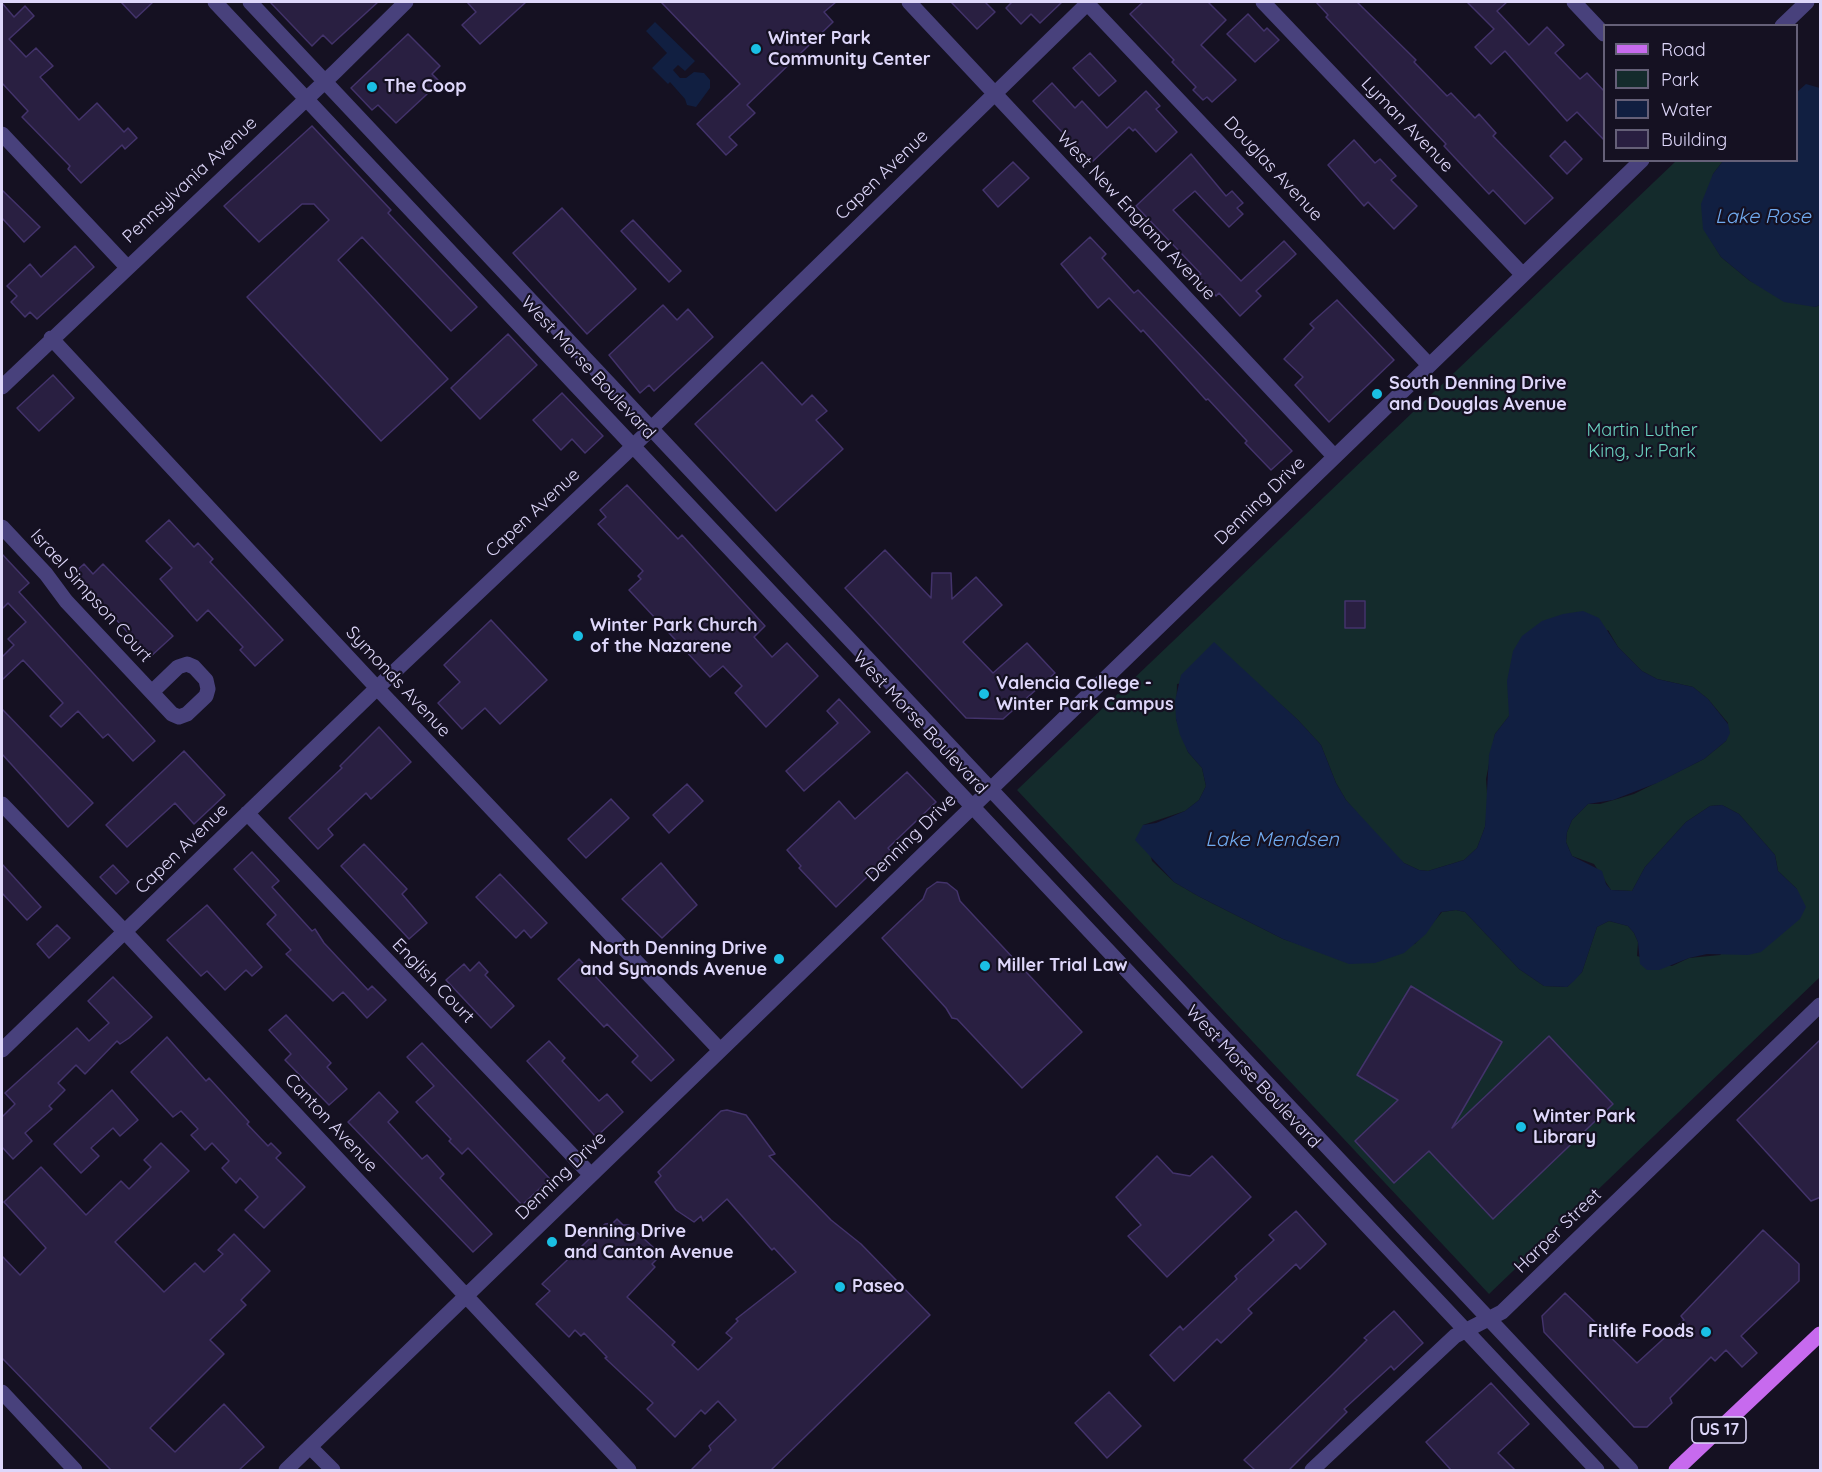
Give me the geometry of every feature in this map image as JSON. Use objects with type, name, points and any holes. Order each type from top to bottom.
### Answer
[{"type":"main road","name":"US 17","points":[[1676,1470],[1821,1334]]},
{"type":"street","name":"West Morse Boulevard","points":[[215,2],[307,97],[1597,1470]]},
{"type":"street","name":"West Morse Boulevard","points":[[250,2],[326,80],[1631,1470]]},
{"type":"street","name":"Pennsylvania Avenue","points":[[2,387],[406,2]]},
{"type":"street","name":"West New England Avenue","points":[[909,2],[996,92],[1334,456]]},
{"type":"street","name":"Capen Avenue","points":[[2,1050],[376,688],[633,445],[1087,2]]},
{"type":"street","name":"Douglas Avenue","points":[[1087,2],[1429,365]]},
{"type":"street","name":"Lyman Avenue","points":[[1263,2],[1523,275]]},
{"type":"street","points":[[1574,2],[1603,32]]},
{"type":"street","points":[[1784,24],[1807,2]]},
{"type":"street","points":[[2,134],[127,267]]},
{"type":"street","name":"Denning Drive","points":[[286,1470],[1640,162]]},
{"type":"street","name":"Symonds Avenue","points":[[51,338],[376,688],[720,1050]]},
{"type":"street","name":"Israel Simpson Court","points":[[2,526],[46,574],[66,601],[152,692]]},
{"type":"street","name":"Canton Avenue","points":[[2,804],[125,932],[629,1470]]},
{"type":"street","name":"English Court","points":[[247,813],[591,1175]]},
{"type":"street","name":"Harper Street","points":[[1312,1470],[1455,1336],[1502,1312],[1821,1005]]},
{"type":"street","points":[[1183,1031],[1202,1014]]},
{"type":"street","points":[[2,1392],[75,1470]]},
{"type":"street","points":[[310,1447],[333,1470]]},
{"type":"green space","name":"Martin Luther King, Jr. Park","points":[[1675,162],[1722,162],[1713,174],[1704,229],[1721,257],[1750,281],[1815,307],[1820,305],[1820,977],[1489,1294],[1017,790]],"holes":[[[1608,630],[1618,647],[1642,671],[1657,679],[1693,687],[1708,699],[1728,723],[1726,741],[1704,759],[1634,794],[1600,804],[1588,804],[1572,820],[1566,842],[1572,856],[1594,864],[1611,890],[1632,891],[1645,867],[1686,822],[1710,806],[1722,805],[1739,814],[1775,855],[1778,871],[1797,889],[1720,955],[1689,958],[1672,966],[1637,956],[1638,942],[1634,933],[1628,926],[1609,921],[1597,927],[1582,972],[1567,987],[1544,986],[1519,969],[1465,912],[1456,910],[1442,912],[1415,944],[1316,950],[1283,939],[1198,896],[1174,882],[1152,861],[1143,825],[1185,811],[1199,800],[1206,786],[1202,768],[1188,752],[1176,719],[1177,684],[1246,673],[1298,720],[1321,745],[1336,783],[1346,800],[1390,851],[1404,863],[1419,870],[1428,871],[1464,860],[1477,848],[1485,827],[1488,807],[1486,779],[1495,734],[1509,716],[1509,699]]]},
{"type":"water","points":[[655,22],[695,61],[685,71],[678,65],[673,70],[680,78],[686,78],[694,72],[704,73],[710,80],[710,88],[696,107],[687,105],[685,99],[670,82],[668,84],[652,68],[667,53],[646,31]]},
{"type":"water","name":"Lake Rose","points":[[1806,84],[1820,88],[1820,305],[1815,307],[1784,302],[1750,281],[1721,257],[1703,229],[1701,204],[1713,174],[1722,162],[1798,162],[1798,91]]},
{"type":"water","name":"Lake Mendsen","points":[[1583,611],[1599,618],[1618,647],[1642,671],[1657,679],[1693,687],[1708,699],[1728,724],[1730,733],[1726,741],[1704,759],[1657,783],[1613,800],[1588,804],[1572,820],[1567,832],[1566,842],[1572,856],[1602,871],[1606,884],[1611,890],[1632,891],[1645,867],[1686,822],[1710,806],[1722,805],[1739,814],[1775,855],[1778,871],[1797,889],[1806,907],[1800,919],[1761,952],[1748,955],[1707,954],[1689,958],[1659,970],[1647,970],[1640,964],[1638,942],[1634,933],[1628,926],[1609,921],[1597,927],[1582,972],[1574,981],[1567,987],[1544,986],[1519,969],[1465,912],[1456,910],[1441,912],[1426,934],[1404,953],[1375,963],[1349,964],[1283,939],[1198,896],[1174,882],[1135,840],[1143,825],[1156,823],[1185,811],[1199,800],[1206,786],[1202,768],[1188,752],[1180,735],[1175,701],[1181,675],[1214,642],[1298,720],[1321,745],[1336,783],[1346,800],[1404,863],[1419,870],[1428,871],[1464,860],[1477,848],[1485,827],[1489,755],[1495,734],[1509,716],[1507,681],[1513,651],[1522,636],[1542,621],[1563,614]]},
{"type":"building","points":[[121,2],[153,2],[136,18]]},
{"type":"building","points":[[270,2],[378,2],[332,44],[323,35],[312,46]]},
{"type":"building","points":[[467,2],[526,2],[480,44],[462,25],[476,12]]},
{"type":"building","name":"Winter Park Community Center","points":[[661,2],[836,2],[824,12],[833,22],[747,105],[755,113],[729,137],[737,145],[726,155],[697,124],[740,84]]},
{"type":"building","points":[[951,2],[985,2],[995,12],[977,29]]},
{"type":"building","points":[[1012,2],[1062,2],[1040,23],[1031,14],[1021,24],[1006,8]]},
{"type":"building","points":[[1143,2],[1208,2],[1226,20],[1201,45],[1236,80],[1212,102],[1207,97],[1203,100],[1193,90],[1196,87],[1172,62],[1174,60],[1130,14]]},
{"type":"building","points":[[1316,2],[1357,2],[1416,60],[1414,62],[1447,96],[1451,93],[1475,118],[1479,114],[1496,133],[1493,136],[1553,198],[1525,224],[1493,190],[1489,194],[1444,146],[1446,144],[1326,17],[1328,15]]},
{"type":"building","points":[[1467,2],[1507,2],[1497,11],[1529,45],[1547,27],[1564,45],[1555,53],[1580,79],[1587,73],[1603,90],[1603,139],[1577,112],[1567,121],[1505,51],[1491,64],[1475,47],[1494,29]]},
{"type":"building","points":[[2,3],[14,17],[25,6],[34,16],[9,39],[26,57],[36,48],[53,66],[40,77],[79,120],[97,103],[124,132],[128,128],[137,138],[125,149],[122,145],[81,183],[68,169],[70,166],[22,117],[28,111],[2,83]]},
{"type":"building","points":[[1248,14],[1264,31],[1267,28],[1279,40],[1255,62],[1227,34]]},
{"type":"building","points":[[408,34],[440,66],[432,74],[440,82],[396,123],[378,105],[372,110],[351,88]]},
{"type":"building","points":[[1090,53],[1116,81],[1099,96],[1073,68]]},
{"type":"building","points":[[1052,83],[1075,108],[1082,101],[1107,128],[1146,91],[1160,106],[1156,109],[1177,132],[1156,152],[1135,129],[1133,131],[1129,127],[1091,163],[1033,101]]},
{"type":"building","points":[[312,126],[391,210],[388,213],[477,307],[451,331],[362,237],[338,260],[448,379],[381,441],[247,297],[329,220],[314,204],[302,204],[259,242],[224,206]]},
{"type":"building","points":[[1354,140],[1375,163],[1380,159],[1396,176],[1391,180],[1417,206],[1394,229],[1368,202],[1364,206],[1328,165]]},
{"type":"building","points":[[1565,141],[1582,159],[1567,174],[1550,156]]},
{"type":"building","points":[[1191,154],[1226,196],[1232,191],[1243,203],[1237,208],[1243,214],[1229,227],[1195,191],[1173,210],[1241,281],[1284,241],[1296,254],[1256,291],[1261,296],[1240,316],[1219,293],[1216,296],[1198,276],[1201,274],[1136,206]]},
{"type":"building","points":[[1013,162],[1029,178],[998,207],[983,190]]},
{"type":"building","points":[[2,190],[40,227],[24,242],[2,218]]},
{"type":"building","points":[[562,208],[636,289],[587,334],[513,253]]},
{"type":"building","points":[[633,220],[681,271],[669,282],[621,231]]},
{"type":"building","points":[[1090,237],[1106,254],[1102,258],[1134,293],[1138,290],[1292,451],[1271,470],[1245,443],[1247,441],[1208,399],[1206,400],[1143,330],[1141,332],[1109,298],[1098,308],[1061,264]]},
{"type":"building","points":[[75,246],[94,267],[37,319],[30,312],[25,317],[11,302],[17,296],[7,286],[30,264],[41,277]]},
{"type":"building","points":[[1337,300],[1394,360],[1329,422],[1295,385],[1303,377],[1284,359],[1314,328],[1310,324]]},
{"type":"building","points":[[663,305],[677,320],[688,309],[713,337],[654,391],[649,385],[640,393],[609,355]]},
{"type":"building","points":[[508,334],[537,365],[480,419],[451,388]]},
{"type":"building","points":[[762,362],[802,405],[812,395],[827,411],[816,420],[843,449],[776,511],[695,424]]},
{"type":"building","points":[[53,375],[74,398],[39,431],[17,408]]},
{"type":"building","points":[[562,393],[603,436],[585,453],[572,439],[561,450],[533,420]]},
{"type":"building","points":[[627,485],[678,539],[682,535],[765,626],[754,637],[772,657],[787,643],[818,676],[766,727],[735,693],[742,686],[723,666],[710,677],[629,590],[641,579],[638,576],[643,571],[598,524],[606,517],[600,510]]},
{"type":"building","points":[[169,520],[194,547],[198,543],[213,559],[210,562],[283,640],[255,666],[240,650],[243,647],[208,610],[197,621],[160,579],[172,568],[146,541]]},
{"type":"building","points":[[885,550],[931,598],[932,573],[951,573],[952,599],[976,577],[1002,605],[963,642],[993,673],[1027,643],[1055,673],[1003,719],[966,718],[845,588]]},
{"type":"building","points":[[2,554],[29,583],[19,592],[155,741],[133,761],[108,734],[103,738],[78,711],[61,727],[50,716],[63,703],[23,660],[2,680],[2,657],[14,645],[8,639],[26,622],[8,603],[2,609]]},
{"type":"building","points":[[84,564],[93,574],[103,564],[173,636],[150,657],[74,573]]},
{"type":"building","points":[[1345,601],[1365,601],[1365,628],[1345,628]]},
{"type":"building","points":[[491,620],[547,680],[500,724],[485,708],[462,729],[438,703],[460,682],[444,665]]},
{"type":"building","points":[[839,699],[870,732],[804,791],[786,771],[838,723],[827,711]]},
{"type":"building","points":[[2,709],[93,803],[68,827],[2,754]]},
{"type":"building","points":[[379,727],[411,762],[371,799],[366,793],[328,829],[333,835],[318,849],[289,818],[342,768],[340,766]]},
{"type":"building","points":[[184,751],[225,795],[194,824],[175,803],[127,847],[106,825]]},
{"type":"building","points":[[907,772],[936,802],[888,848],[892,853],[836,907],[799,868],[801,866],[787,850],[839,801],[855,819]]},
{"type":"building","points":[[687,784],[703,801],[669,833],[653,815]]},
{"type":"building","points":[[611,799],[629,818],[586,858],[568,839]]},
{"type":"building","points":[[364,844],[407,889],[402,894],[427,923],[409,939],[341,866]]},
{"type":"building","points":[[252,852],[279,881],[272,887],[312,931],[315,929],[324,943],[368,990],[372,986],[386,1000],[367,1018],[343,992],[333,1001],[286,954],[291,950],[267,924],[276,915],[234,869]]},
{"type":"building","points":[[661,863],[697,905],[662,938],[622,899]]},
{"type":"building","points":[[2,864],[41,907],[27,920],[2,893]]},
{"type":"building","points":[[113,865],[129,882],[116,894],[100,877]]},
{"type":"building","points":[[500,874],[547,923],[531,938],[524,930],[516,938],[476,897]]},
{"type":"building","points":[[937,882],[947,883],[957,891],[960,901],[1082,1032],[1022,1088],[957,1019],[952,1018],[946,1008],[882,938],[923,899],[927,889]]},
{"type":"building","points":[[207,905],[262,967],[252,976],[246,970],[225,990],[207,971],[201,976],[167,940]]},
{"type":"building","points":[[57,925],[70,938],[49,958],[37,944]]},
{"type":"building","points":[[579,959],[674,1060],[651,1081],[632,1062],[638,1056],[607,1024],[604,1027],[558,979]]},
{"type":"building","points":[[479,962],[488,972],[485,975],[514,1006],[491,1028],[446,980],[464,964],[470,971]]},
{"type":"building","points":[[113,977],[152,1017],[129,1038],[120,1044],[117,1041],[85,1074],[76,1065],[58,1083],[65,1090],[49,1106],[52,1109],[25,1133],[32,1141],[13,1159],[2,1147],[2,1117],[15,1104],[5,1093],[77,1028],[89,1041],[109,1023],[88,1001]]},
{"type":"building","points":[[1411,986],[1502,1042],[1452,1128],[1549,1036],[1613,1104],[1493,1219],[1429,1151],[1394,1183],[1355,1141],[1398,1100],[1357,1075]]},
{"type":"building","points":[[286,1015],[331,1063],[327,1067],[347,1089],[329,1105],[285,1060],[291,1054],[269,1030]]},
{"type":"building","points":[[167,1037],[206,1081],[209,1078],[268,1146],[271,1143],[281,1153],[276,1158],[305,1187],[264,1228],[245,1210],[258,1197],[240,1178],[236,1183],[222,1168],[229,1161],[212,1143],[205,1150],[191,1135],[198,1129],[181,1111],[173,1117],[131,1072]]},
{"type":"building","points":[[1821,1039],[1821,1197],[1811,1201],[1737,1120]]},
{"type":"building","points":[[549,1041],[565,1058],[562,1061],[599,1101],[607,1094],[623,1112],[596,1137],[527,1061]]},
{"type":"building","points":[[422,1043],[550,1179],[522,1205],[468,1148],[462,1154],[416,1102],[434,1086],[407,1057]]},
{"type":"building","points":[[112,1090],[138,1120],[120,1136],[113,1128],[91,1148],[99,1156],[81,1173],[54,1144]]},
{"type":"building","points":[[379,1092],[398,1112],[388,1122],[422,1159],[427,1155],[444,1174],[440,1178],[492,1234],[473,1252],[348,1122]]},
{"type":"building","name":"Paseo","points":[[727,1110],[746,1115],[775,1154],[769,1156],[831,1220],[861,1244],[930,1315],[771,1470],[691,1470],[711,1450],[709,1446],[736,1420],[718,1401],[705,1414],[701,1410],[675,1437],[647,1409],[653,1403],[605,1358],[607,1357],[584,1333],[581,1336],[575,1330],[569,1337],[536,1304],[550,1291],[542,1284],[605,1224],[613,1223],[617,1219],[623,1225],[629,1225],[654,1248],[652,1250],[659,1257],[652,1264],[655,1267],[627,1297],[675,1342],[672,1345],[698,1370],[732,1338],[726,1333],[738,1321],[736,1319],[796,1272],[774,1248],[772,1250],[727,1199],[703,1221],[701,1216],[694,1222],[676,1210],[655,1182],[661,1176],[658,1172],[721,1111]]},
{"type":"building","points":[[161,1143],[189,1171],[115,1242],[164,1292],[195,1263],[204,1272],[223,1254],[218,1250],[234,1234],[270,1271],[241,1300],[246,1305],[210,1340],[224,1354],[150,1428],[175,1452],[224,1404],[264,1447],[239,1470],[111,1470],[2,1358],[2,1256],[20,1275],[46,1248],[4,1202],[41,1167],[86,1215],[121,1181],[129,1189],[151,1167],[144,1160]]},
{"type":"building","points":[[1157,1156],[1173,1173],[1190,1176],[1212,1156],[1251,1197],[1167,1277],[1128,1236],[1141,1225],[1116,1197]]},
{"type":"building","points":[[1296,1211],[1326,1244],[1300,1269],[1296,1264],[1248,1309],[1252,1313],[1221,1343],[1217,1339],[1174,1381],[1150,1355],[1180,1326],[1183,1330],[1237,1279],[1235,1276],[1274,1240],[1269,1235]]},
{"type":"building","points":[[1763,1230],[1799,1264],[1799,1281],[1741,1336],[1757,1353],[1742,1367],[1726,1350],[1715,1361],[1711,1357],[1670,1398],[1672,1403],[1647,1427],[1634,1427],[1544,1332],[1542,1316],[1565,1293],[1637,1363],[1684,1320],[1681,1316]]},
{"type":"building","points":[[1394,1311],[1423,1343],[1394,1370],[1391,1366],[1344,1409],[1347,1412],[1289,1470],[1255,1470],[1244,1460],[1367,1340],[1364,1338]]},
{"type":"building","points":[[1491,1383],[1529,1424],[1498,1453],[1515,1470],[1451,1470],[1426,1442]]},
{"type":"building","points":[[1109,1392],[1141,1426],[1107,1458],[1075,1423]]},
{"type":"place","name":"Winter Park Community Center","points":[[756,49]]},
{"type":"place","name":"The Coop","points":[[372,87]]},
{"type":"place","name":"South Denning Drive and Douglas Avenue","points":[[1377,394]]},
{"type":"place","name":"Winter Park Church of the Nazarene","points":[[578,636]]},
{"type":"place","name":"Valencia College - Winter Park Campus","points":[[984,694]]},
{"type":"place","name":"North Denning Drive and Symonds Avenue","points":[[779,959]]},
{"type":"place","name":"Miller Trial Law","points":[[985,966]]},
{"type":"place","name":"Winter Park Library","points":[[1521,1127]]},
{"type":"place","name":"Denning Drive and Canton Avenue","points":[[552,1242]]},
{"type":"place","name":"Paseo","points":[[840,1287]]},
{"type":"place","name":"Fitlife Foods","points":[[1706,1332]]}]
